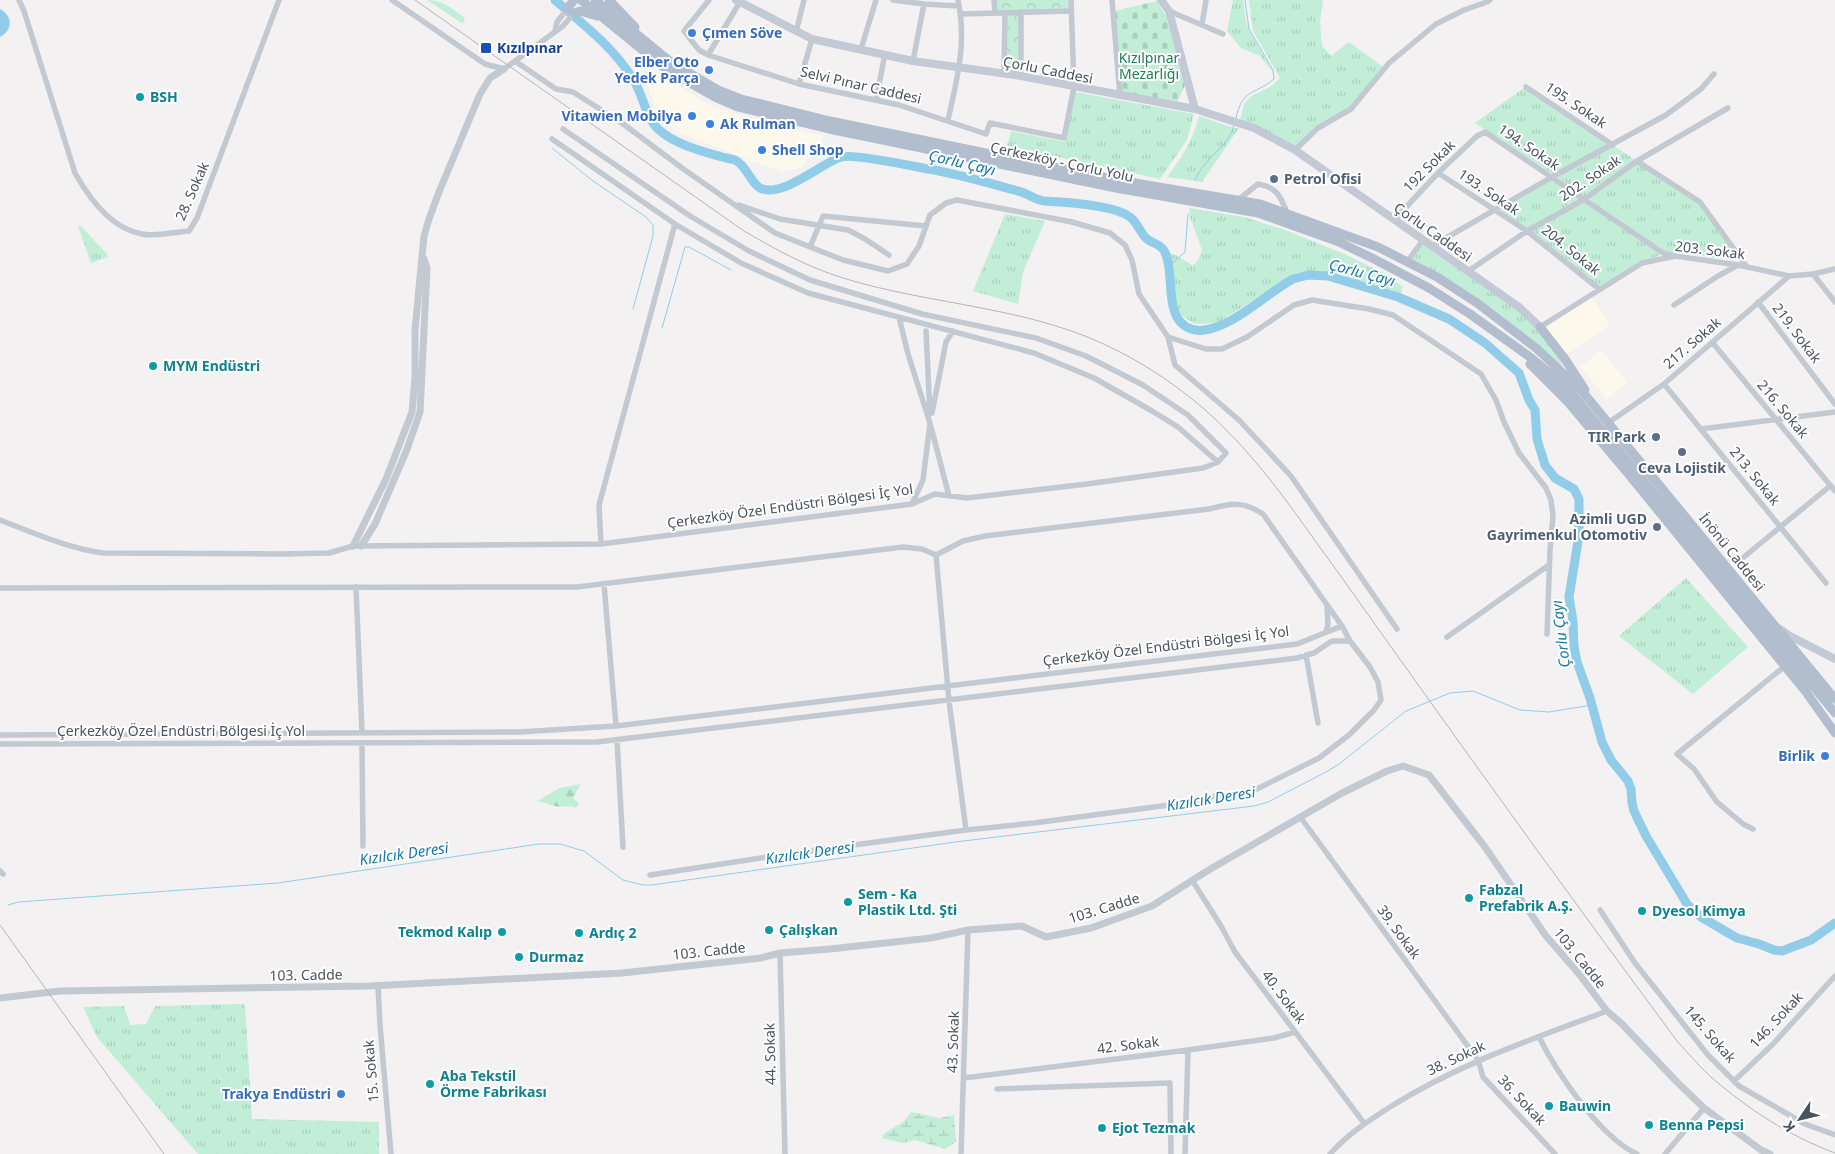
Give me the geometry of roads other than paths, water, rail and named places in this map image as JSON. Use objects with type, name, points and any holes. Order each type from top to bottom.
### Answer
[{"type":"main road","points":[[569,7],[574,0]]},
{"type":"main road","points":[[595,0],[646,48]]},
{"type":"main road","points":[[609,0],[631,22],[646,48]]},
{"type":"main road","points":[[1162,0],[1169,11],[1195,109]]},
{"type":"main road","points":[[569,7],[583,1],[646,48],[697,78],[734,96],[765,106],[1117,180],[1260,204],[1378,247],[1436,277],[1477,303],[1536,348],[1582,392],[1608,423]]},
{"type":"main road","name":"Çorlu Caddesi","points":[[738,1],[812,39],[914,61],[1021,76],[1195,109],[1254,128],[1295,150],[1467,272],[1520,307],[1540,327]]},
{"type":"main road","points":[[569,7],[602,17]]},
{"type":"main road","name":"Çerkezköy - Çorlu Yolu","points":[[646,48],[667,70],[700,90],[738,107],[763,115],[1116,188],[1258,213],[1298,226],[1374,259],[1429,288],[1470,314]]},
{"type":"main road","points":[[1470,314],[1527,361],[1568,402],[1806,692],[1835,733]]},
{"type":"main road","points":[[1470,314],[1530,357],[1575,397],[1835,712]]},
{"type":"main road","points":[[1540,327],[1565,359],[1608,423]]},
{"type":"main road","name":"İnönü Caddesi","points":[[1608,423],[1835,699]]},
{"type":"main road","points":[[1774,624],[1790,636],[1835,659]]},
{"type":"street","name":"28. Sokak","points":[[19,0],[24,10],[75,173],[100,208],[119,224],[144,235],[189,230],[197,218],[279,0]]},
{"type":"street","points":[[392,0],[485,64],[504,69]]},
{"type":"street","name":"Selvi Pınar Caddesi","points":[[709,0],[684,31],[699,50],[708,55],[799,84],[899,104],[986,134],[990,123],[1064,138],[1074,87]]},
{"type":"street","points":[[796,32],[804,0]]},
{"type":"street","points":[[861,49],[876,0]]},
{"type":"street","points":[[893,0],[924,4],[958,3],[963,30],[960,68],[948,120]]},
{"type":"street","points":[[994,0],[995,13]]},
{"type":"street","points":[[1071,0],[1074,87]]},
{"type":"street","points":[[1112,0],[1120,96]]},
{"type":"street","points":[[1202,25],[1205,0]]},
{"type":"street","points":[[1295,150],[1318,128],[1351,109],[1389,63],[1436,24],[1490,0]]},
{"type":"street","points":[[708,55],[738,1]]},
{"type":"street","points":[[914,61],[924,4]]},
{"type":"street","points":[[357,546],[412,412],[415,378],[415,330],[424,236],[439,192],[480,94],[490,78],[563,26],[569,7]]},
{"type":"street","points":[[555,30],[557,22],[569,7]]},
{"type":"street","points":[[960,14],[1071,11]]},
{"type":"street","points":[[1169,11],[1223,34]]},
{"type":"street","points":[[1021,12],[1021,76]]},
{"type":"street","points":[[1004,74],[1005,13]]},
{"type":"street","points":[[799,84],[812,39]]},
{"type":"street","points":[[876,100],[885,54]]},
{"type":"street","points":[[515,61],[556,89],[573,92],[622,123],[775,233],[843,260],[888,271],[906,264],[919,246],[930,215],[946,203],[957,200],[1072,222],[1110,234],[1125,245],[1132,260],[1139,294],[1168,337],[1175,365],[1239,420],[1291,476],[1397,629]]},
{"type":"street","points":[[1432,246],[1552,177],[1666,115],[1701,89],[1714,74]]},
{"type":"street","name":"195. Sokak","points":[[1526,86],[1613,145]]},
{"type":"street","name":"202. Sokak","points":[[1467,272],[1527,231],[1583,200],[1638,161],[1728,108]]},
{"type":"street","points":[[552,139],[675,224],[741,263],[808,293],[1034,353],[1094,378],[1178,427],[1218,462],[1226,453],[1188,416],[1143,385],[1094,360],[1036,338],[922,314],[810,280],[749,251],[690,216],[563,129]]},
{"type":"street","name":"192 Sokak","points":[[1394,220],[1438,172],[1477,136],[1485,132]]},
{"type":"street","name":"194. Sokak","points":[[1485,132],[1663,253],[1675,256]]},
{"type":"street","points":[[1638,161],[1700,202],[1747,267]]},
{"type":"street","name":"193. Sokak","points":[[1438,172],[1527,231]]},
{"type":"street","points":[[1238,200],[1258,184],[1265,185],[1280,194],[1287,213]]},
{"type":"street","points":[[730,201],[780,219],[848,230],[888,255]]},
{"type":"street","points":[[810,247],[823,216],[926,226]]},
{"type":"street","points":[[601,544],[599,505],[675,224]]},
{"type":"street","name":"204. Sokak","points":[[1527,231],[1599,289]]},
{"type":"street","points":[[1407,262],[1423,240]]},
{"type":"street","name":"203. Sokak","points":[[1540,327],[1642,263],[1675,256],[1738,265],[1788,276],[1813,274],[1835,269]]},
{"type":"street","points":[[1674,305],[1738,265]]},
{"type":"street","points":[[1813,274],[1835,302]]},
{"type":"street","name":"217. Sokak","points":[[1608,423],[1664,384],[1788,276]]},
{"type":"street","points":[[1168,337],[1206,349],[1222,349],[1247,337],[1294,305],[1312,300],[1369,309],[1392,315],[1481,374],[1496,400],[1518,454],[1546,488],[1551,500],[1553,516],[1549,565],[1547,634]]},
{"type":"street","name":"219. Sokak","points":[[1758,302],[1835,404]]},
{"type":"street","points":[[899,317],[949,496]]},
{"type":"street","points":[[926,330],[930,423]]},
{"type":"street","points":[[912,504],[923,480],[930,423],[946,342],[953,331]]},
{"type":"street","name":"216. Sokak","points":[[1712,342],[1835,491]]},
{"type":"street","name":"213. Sokak","points":[[1664,384],[1826,583]]},
{"type":"street","points":[[1701,429],[1835,412]]},
{"type":"street","name":"Çerkezköy Özel Endüstri Bölgesi İç Yol","points":[[0,520],[65,545],[104,554],[292,554],[329,553],[357,546],[601,544],[912,504],[935,494],[967,498],[1202,468],[1218,462]]},
{"type":"street","points":[[1739,561],[1830,486]]},
{"type":"street","points":[[650,875],[787,854],[1184,803],[1214,796],[1243,796],[1319,758],[1349,735],[1374,710],[1381,700],[1378,682],[1370,667],[1263,514],[1251,506],[1232,503],[1209,509],[985,536],[963,541],[936,555]]},
{"type":"street","points":[[0,588],[577,587],[903,547],[922,549],[936,555]]},
{"type":"street","points":[[936,555],[949,700],[966,830]]},
{"type":"street","points":[[1447,637],[1549,565]]},
{"type":"street","points":[[604,584],[616,726]]},
{"type":"street","points":[[356,588],[362,732]]},
{"type":"street","points":[[1326,632],[1328,624],[1327,605]]},
{"type":"street","name":"Çerkezköy Özel Endüstri Bölgesi İç Yol","points":[[0,735],[519,732],[616,726],[1297,644],[1342,626]]},
{"type":"street","name":"Çerkezköy Özel Endüstri Bölgesi İç Yol","points":[[0,744],[597,742],[1297,658],[1314,653],[1332,641],[1350,641]]},
{"type":"street","points":[[1306,655],[1318,723]]},
{"type":"street","points":[[1753,830],[1716,802],[1694,768],[1677,754],[1785,666]]},
{"type":"street","points":[[617,740],[623,848]]},
{"type":"street","points":[[362,743],[363,846]]},
{"type":"street","name":"103. Cadde","points":[[0,998],[60,991],[378,986],[622,973],[761,958],[780,953],[931,938],[968,930],[1022,926],[1046,937],[1091,928],[1152,906],[1192,880],[1342,793],[1387,771],[1403,766],[1429,775],[1485,847],[1546,936],[1579,974],[1607,1011],[1704,1108],[1761,1150],[1770,1154]]},
{"type":"street","name":"39. Sokak","points":[[1301,818],[1478,1060]]},
{"type":"street","name":"40. Sokak","points":[[1192,880],[1221,926],[1234,952],[1364,1123]]},
{"type":"street","name":"145. Sokak","points":[[1600,910],[1635,963],[1708,1055],[1739,1086],[1805,1124],[1835,1135]]},
{"type":"street","name":"43. Sokak","points":[[961,1154],[968,930]]},
{"type":"street","name":"44. Sokak","points":[[780,953],[785,1154]]},
{"type":"street","name":"146. Sokak","points":[[1734,1081],[1773,1044],[1835,976]]},
{"type":"street","name":"15. Sokak","points":[[378,986],[391,1154]]},
{"type":"street","name":"38. Sokak","points":[[1330,1154],[1364,1123],[1413,1093],[1478,1060],[1607,1011]]},
{"type":"street","name":"42. Sokak","points":[[964,1078],[1188,1050],[1274,1038],[1295,1032]]},
{"type":"street","points":[[1539,1037],[1546,1051],[1601,1126],[1613,1139],[1637,1154]]},
{"type":"street","points":[[1185,1154],[1188,1050]]},
{"type":"street","name":"36. Sokak","points":[[1478,1060],[1483,1077],[1555,1154]]},
{"type":"street","points":[[997,1089],[1170,1083],[1171,1154]]},
{"type":"street","points":[[1666,1154],[1704,1108]]},
{"type":"water","points":[[0,9],[7,15],[10,23],[7,31],[0,37]]},
{"type":"waterway","name":"Çorlu Çayı","points":[[555,0],[597,36],[625,67],[636,85],[650,118],[658,129],[672,139],[688,146],[735,160],[743,166],[760,188],[769,190],[779,189],[832,161],[848,156],[883,160],[951,173],[1021,192],[1041,200],[1101,207],[1130,217],[1147,239],[1163,249],[1167,258],[1171,293],[1176,315],[1182,324],[1191,329],[1203,330],[1216,327],[1243,313],[1293,279],[1308,275],[1328,276],[1398,297],[1449,319],[1485,343],[1519,373],[1529,400],[1535,410],[1537,439],[1545,465],[1555,478],[1574,489],[1579,499],[1579,535],[1569,597],[1577,662],[1590,698],[1602,742],[1611,760],[1628,781],[1634,811],[1646,836],[1687,904],[1701,917],[1737,938],[1774,950],[1782,951],[1811,940],[1835,923]]},
{"type":"waterway","points":[[1236,118],[1242,101],[1250,93],[1274,79],[1273,70],[1249,29],[1245,0]]},
{"type":"waterway","points":[[1195,180],[1204,165],[1230,136],[1234,125]]},
{"type":"waterway","points":[[552,148],[593,181],[646,217],[653,225],[653,236],[633,309]]},
{"type":"waterway","points":[[1169,264],[1185,252],[1188,214]]},
{"type":"waterway","points":[[662,328],[685,247],[689,247],[731,270]]},
{"type":"waterway","name":"Kızılcık Deresi","points":[[8,905],[18,902],[278,883],[539,844],[560,844],[584,851],[623,880],[643,885],[652,885],[955,842],[1254,806],[1268,802],[1326,772],[1339,764],[1406,711],[1450,693],[1473,691],[1520,710],[1549,712],[1592,705]]},
{"type":"railway","points":[[415,0],[744,231],[779,251],[817,269],[843,278],[912,295],[1017,316],[1085,336],[1140,363],[1203,408],[1235,438],[1277,489],[1677,1041],[1711,1077],[1754,1111],[1785,1130],[1835,1153]]},
{"type":"railway","points":[[0,925],[164,1154]]},
{"type":"place","name":"Çımen Söve","points":[[692,33]]},
{"type":"place","name":"Kızılpınar","points":[[486,48]]},
{"type":"place","name":"Elber Oto Yedek Parça","points":[[709,70]]},
{"type":"place","name":"BSH","points":[[140,97]]},
{"type":"place","name":"Vitawien Mobilya","points":[[692,116]]},
{"type":"place","name":"Ak Rulman","points":[[710,124]]},
{"type":"place","name":"Shell Shop","points":[[762,150]]},
{"type":"place","name":"Petrol Ofisi","points":[[1274,179]]},
{"type":"place","name":"MYM Endüstri","points":[[153,366]]},
{"type":"place","name":"TIR Park","points":[[1656,437]]},
{"type":"place","name":"Ceva Lojistik","points":[[1682,452]]},
{"type":"place","name":"Azimli UGD Gayrimenkul Otomotiv","points":[[1657,527]]},
{"type":"place","name":"Birlik","points":[[1825,756]]},
{"type":"place","name":"Fabzal Prefabrik A.Ş.","points":[[1469,898]]},
{"type":"place","name":"Sem - Ka Plastik Ltd. Şti","points":[[848,902]]},
{"type":"place","name":"Dyesol Kimya","points":[[1642,911]]},
{"type":"place","name":"Çalışkan","points":[[769,930]]},
{"type":"place","name":"Tekmod Kalıp","points":[[502,932]]},
{"type":"place","name":"Ardıç 2","points":[[579,933]]},
{"type":"place","name":"Durmaz","points":[[519,957]]},
{"type":"place","name":"Aba Tekstil Örme Fabrikası","points":[[430,1084]]},
{"type":"place","name":"Trakya Endüstri","points":[[341,1094]]},
{"type":"place","name":"Bauwin","points":[[1549,1106]]},
{"type":"place","name":"Benna Pepsi","points":[[1649,1125]]},
{"type":"place","name":"Ejot Tezmak","points":[[1102,1128]]},
{"type":"park label","name":"Kızılpınar Mezarlığı","points":[[1149,66]]}]
